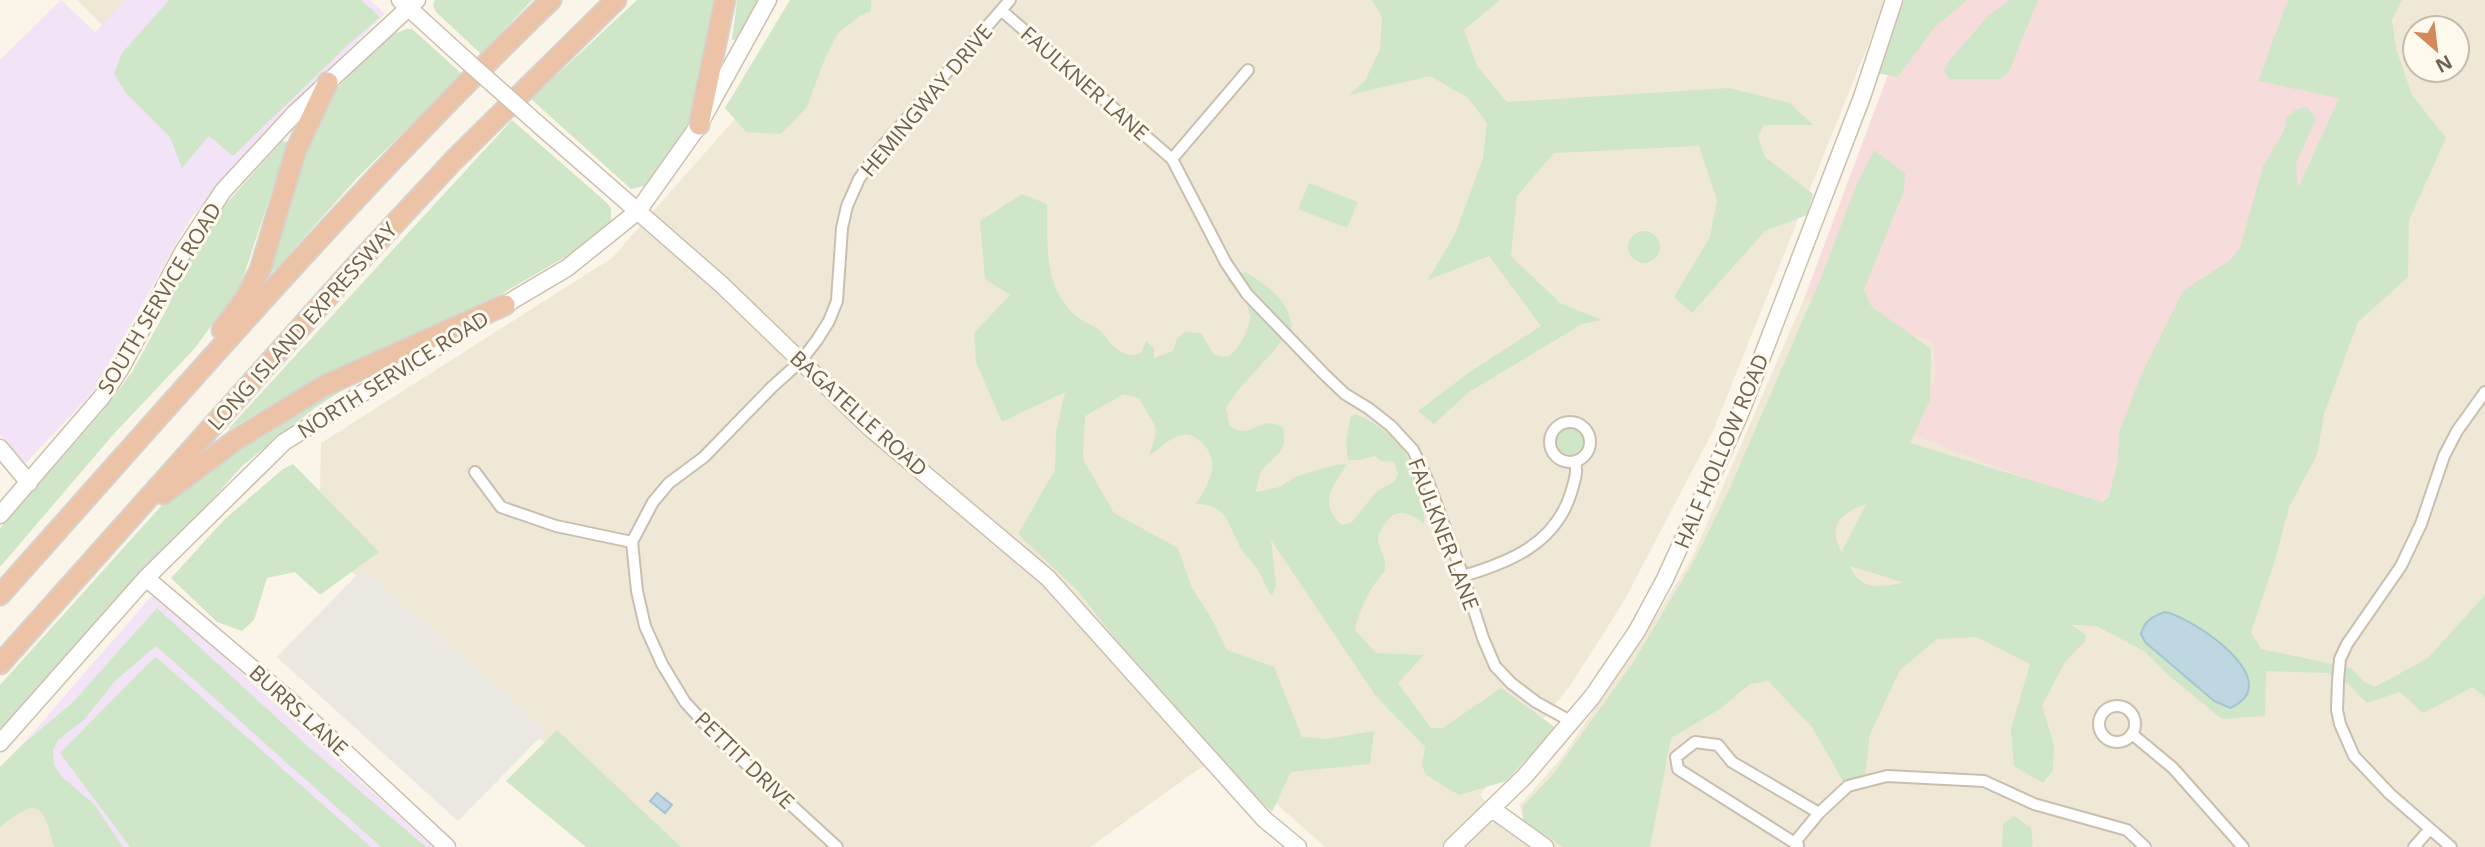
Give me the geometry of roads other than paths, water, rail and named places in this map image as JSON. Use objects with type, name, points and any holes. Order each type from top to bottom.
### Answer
[{"type":"highway","points":[[0,595],[343,212],[422,127],[551,0]]},
{"type":"highway","name":"LONG ISLAND EXPRESSWAY","points":[[0,664],[359,262],[447,168],[616,0]]},
{"type":"highway","points":[[699,125],[725,0]]},
{"type":"highway","points":[[92,492],[245,299],[260,270],[296,150],[328,82]]},
{"type":"highway","points":[[127,522],[237,439],[324,386],[505,305]]},
{"type":"main road","name":"NORTH SERVICE ROAD","points":[[0,743],[146,578],[284,442],[567,268],[639,211],[699,125],[768,0]]},
{"type":"main road","name":"HALF HOLLOW ROAD","points":[[1452,847],[1549,750],[1622,654],[1651,606],[1740,414],[1862,97],[1894,0]]},
{"type":"main road","name":"BAGATELLE ROAD","points":[[408,3],[467,62],[722,285],[870,428],[1048,578],[1264,819],[1298,847]]},
{"type":"main road","name":"SOUTH SERVICE ROAD","points":[[0,515],[101,398],[121,368],[183,252],[223,191],[251,158],[408,3]]},
{"type":"main road","points":[[0,449],[29,483]]},
{"type":"main road","name":"BURRS LANE","points":[[146,578],[286,697],[447,847]]},
{"type":"main road","points":[[1492,809],[1545,847]]},
{"type":"street","name":"HEMINGWAY DRIVE","points":[[801,361],[829,321],[837,301],[842,228],[847,206],[859,179],[880,149],[1010,0]]},
{"type":"street","name":"FAULKNER LANE","points":[[1001,10],[1172,159],[1226,262],[1247,294],[1331,381],[1391,426],[1413,450],[1427,479],[1495,666],[1511,683],[1536,702],[1572,722]]},
{"type":"street","points":[[1172,159],[1248,70]]},
{"type":"street","points":[[475,472],[501,507],[556,526],[632,542],[653,502],[668,483],[704,457],[801,361]]},
{"type":"street","points":[[2451,847],[2390,794],[2354,756],[2344,737],[2337,710],[2340,659],[2347,643],[2401,566],[2421,524],[2444,456],[2464,419],[2485,392]]},
{"type":"street","points":[[1463,576],[1513,559],[1533,547],[1553,529],[1567,505],[1577,475],[1575,461]]},
{"type":"street","name":"PETTIT DRIVE","points":[[632,542],[637,591],[645,626],[662,664],[685,702],[717,737],[837,847]]},
{"type":"street","points":[[2132,734],[2173,768],[2243,847]]},
{"type":"street","points":[[1819,813],[1732,762],[1718,745],[1695,743],[1676,757],[1678,769],[1797,845],[1819,813],[1848,786],[1887,776],[1984,781],[2034,804],[2127,830],[2146,847]]},
{"type":"street","points":[[2414,847],[2430,829]]},
{"type":"water","points":[[2165,612],[2196,626],[2230,652],[2243,668],[2249,683],[2245,697],[2230,708],[2214,701],[2145,642],[2141,634],[2144,626],[2153,617]]},
{"type":"water","points":[[657,793],[672,805],[665,813],[650,801]]}]
